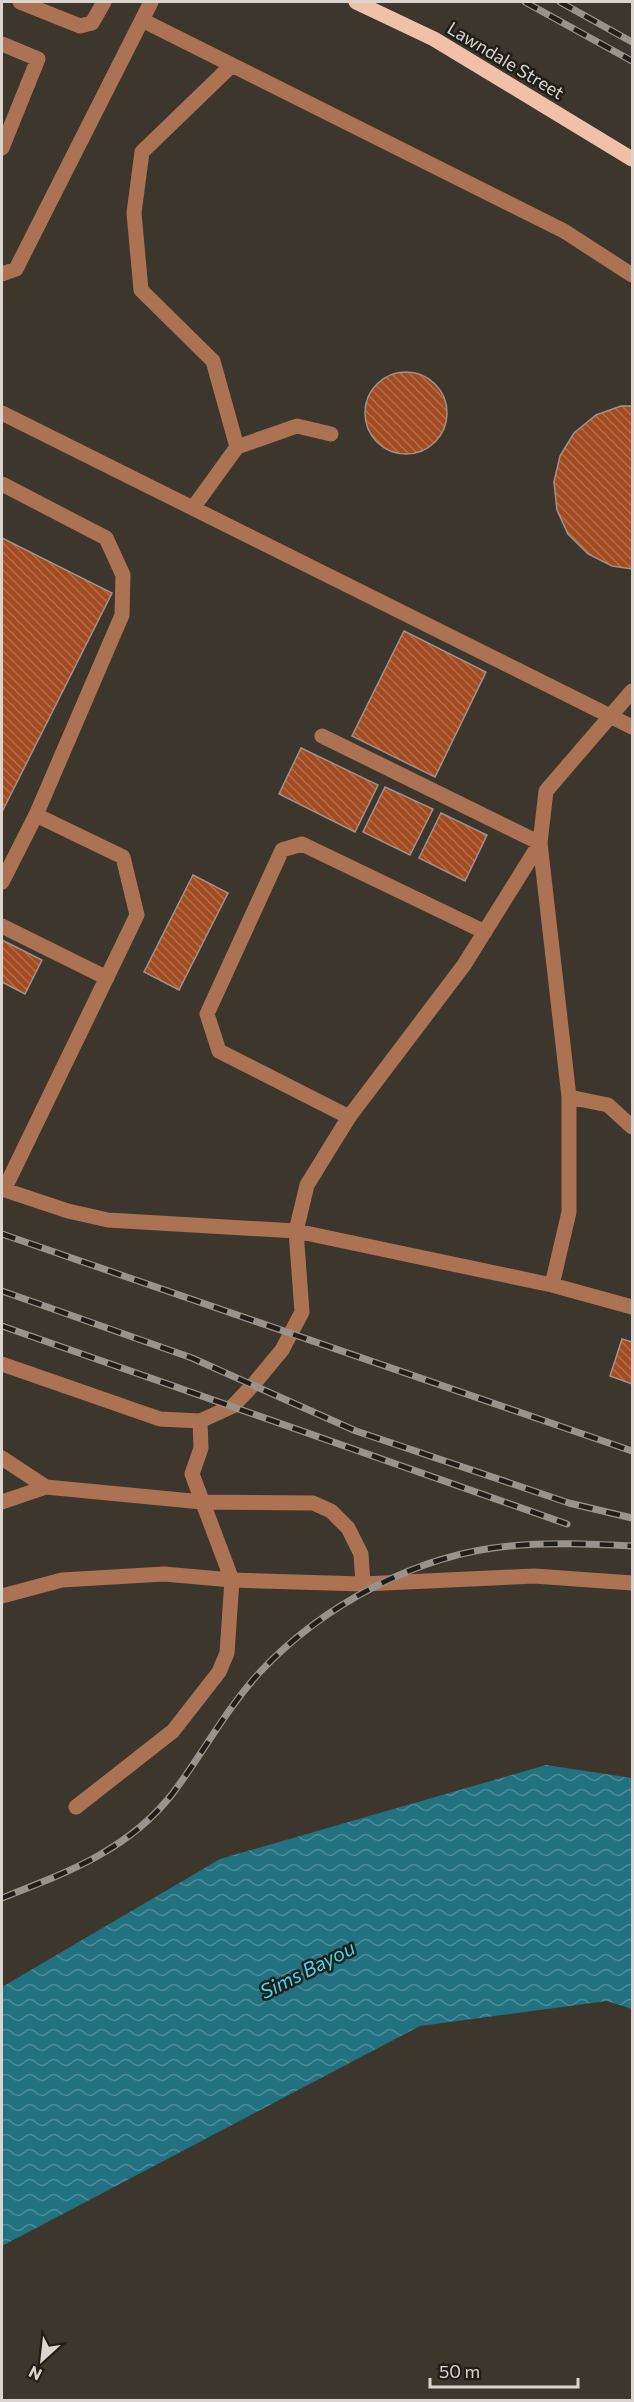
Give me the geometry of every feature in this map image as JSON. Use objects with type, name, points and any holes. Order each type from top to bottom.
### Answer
[{"type":"main road","name":"Lawndale Street","points":[[356,2],[434,39],[633,159]]},
{"type":"lane","points":[[20,2],[80,26],[92,22],[104,2]]},
{"type":"lane","points":[[2,274],[16,269],[151,2]]},
{"type":"lane","points":[[142,20],[564,231],[633,274]]},
{"type":"lane","points":[[2,44],[38,59],[2,148]]},
{"type":"lane","points":[[232,65],[142,152],[134,213],[141,290],[213,361],[237,447]]},
{"type":"lane","points":[[2,413],[633,727]]},
{"type":"lane","points":[[193,508],[237,447],[297,426],[330,434]]},
{"type":"lane","points":[[2,484],[106,538],[123,575],[122,615],[36,815],[2,882]]},
{"type":"lane","points":[[552,1285],[569,1212],[569,1097],[540,843],[546,791],[633,691]]},
{"type":"lane","points":[[322,736],[540,843]]},
{"type":"lane","points":[[36,815],[123,857],[137,915],[3,1190],[68,1211],[108,1220],[296,1231],[552,1285],[633,1307]]},
{"type":"lane","points":[[2,1364],[160,1419],[200,1421],[232,1406],[282,1350],[302,1312],[296,1231],[307,1185],[349,1117],[464,964],[540,843]]},
{"type":"lane","points":[[349,1117],[219,1051],[207,1014],[282,850],[302,844],[485,932]]},
{"type":"lane","points":[[2,926],[107,978]]},
{"type":"lane","points":[[569,1097],[608,1105],[633,1127]]},
{"type":"lane","points":[[76,1807],[173,1731],[219,1672],[229,1644],[232,1580],[192,1474],[201,1448],[200,1421]]},
{"type":"lane","points":[[2,1458],[46,1487]]},
{"type":"lane","points":[[2,1502],[46,1487],[202,1502],[313,1503],[331,1510],[348,1528],[361,1554],[363,1584]]},
{"type":"lane","points":[[2,1596],[62,1580],[164,1574],[232,1580],[363,1584],[534,1576],[633,1583]]},
{"type":"water","name":"Sims Bayou","points":[[546,1765],[632,1778],[632,2009],[607,2001],[420,2026],[2,2246],[2,1987],[220,1859]]},
{"type":"building","points":[[398,372],[414,372],[429,379],[440,390],[447,405],[444,429],[435,442],[414,454],[398,454],[383,447],[372,436],[365,421],[365,405],[372,390],[383,379]]},
{"type":"building","points":[[621,406],[632,406],[632,569],[612,566],[588,554],[568,534],[557,510],[554,482],[560,456],[574,433],[596,415]]},
{"type":"building","points":[[2,538],[112,593],[2,812]]},
{"type":"building","points":[[404,631],[486,672],[435,777],[352,736]]},
{"type":"building","points":[[301,748],[378,785],[355,832],[279,794]]},
{"type":"building","points":[[385,787],[433,809],[410,855],[363,832]]},
{"type":"building","points":[[441,813],[487,835],[465,881],[419,858]]},
{"type":"building","points":[[193,875],[228,893],[179,990],[144,972]]},
{"type":"building","points":[[2,940],[42,960],[25,994],[2,982]]},
{"type":"building","points":[[622,1339],[632,1342],[632,1384],[610,1376]]},
{"type":"railway","points":[[525,2],[632,61]]},
{"type":"railway","points":[[560,2],[632,42]]},
{"type":"railway","points":[[2,1234],[632,1451]]},
{"type":"railway","points":[[2,1291],[192,1358],[356,1431],[569,1503],[632,1518]]},
{"type":"railway","points":[[2,1326],[567,1524]]},
{"type":"railway","points":[[2,1898],[95,1858],[137,1830],[173,1793],[236,1701],[260,1672],[313,1625],[374,1587],[407,1572],[475,1551],[541,1544],[632,1546]]}]
